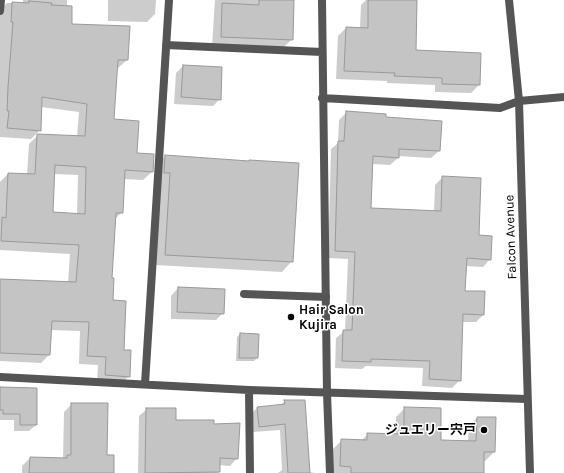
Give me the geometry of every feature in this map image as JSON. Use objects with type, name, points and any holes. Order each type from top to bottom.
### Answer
[{"type":"street","points":[[0,11],[1,0]]},
{"type":"street","points":[[145,384],[169,0]]},
{"type":"street","points":[[322,0],[322,98],[327,393],[330,473]]},
{"type":"street","name":"Falcon Avenue","points":[[509,0],[519,101],[530,473]]},
{"type":"street","points":[[166,45],[322,52]]},
{"type":"street","points":[[322,98],[500,108],[519,101],[564,97]]},
{"type":"street","points":[[244,294],[326,297]]},
{"type":"street","points":[[0,377],[249,390],[527,399]]},
{"type":"street","points":[[249,390],[250,473]]},
{"type":"building","points":[[259,0],[294,0],[293,40],[221,37],[222,3],[259,5]]},
{"type":"building","points":[[368,0],[417,0],[416,50],[481,53],[480,85],[442,84],[442,78],[394,76],[395,73],[344,71],[346,27],[368,28]]},
{"type":"building","points":[[29,1],[52,3],[51,5],[72,6],[72,24],[130,26],[128,60],[118,60],[114,119],[139,121],[137,153],[154,154],[153,172],[125,170],[123,213],[116,213],[112,278],[114,278],[113,300],[126,301],[124,350],[131,350],[130,377],[105,375],[106,357],[87,356],[89,322],[52,321],[50,355],[0,353],[0,279],[76,282],[79,245],[1,241],[2,217],[6,218],[8,173],[35,174],[37,134],[85,136],[87,104],[42,97],[41,131],[7,128],[9,111],[7,111],[8,87],[13,22],[11,22],[12,2],[29,3]],"holes":[[[55,165],[86,167],[85,214],[53,212]]]},
{"type":"building","points":[[183,65],[222,67],[221,100],[181,97]]},
{"type":"building","points":[[346,111],[386,114],[386,117],[442,121],[440,151],[399,149],[399,158],[373,156],[371,208],[441,211],[442,176],[481,178],[479,235],[492,236],[491,260],[467,258],[465,291],[485,291],[484,315],[463,314],[461,381],[429,379],[430,361],[371,359],[371,362],[342,361],[343,330],[352,330],[355,252],[335,251],[338,141],[344,141]]},
{"type":"building","points":[[165,155],[299,163],[293,262],[165,255],[170,173],[164,173]]},
{"type":"building","points":[[178,287],[225,289],[224,314],[177,312]]},
{"type":"building","points":[[240,333],[259,334],[258,358],[239,358]]},
{"type":"building","points":[[0,387],[37,388],[37,425],[20,425],[20,414],[3,414],[3,410],[0,410]]},
{"type":"building","points":[[284,400],[305,400],[310,473],[288,473],[285,424],[259,427],[257,407],[285,404]]},
{"type":"building","points":[[71,403],[108,403],[107,455],[114,455],[114,473],[29,473],[30,457],[67,458],[67,455],[71,455]]},
{"type":"building","points":[[404,407],[441,408],[441,440],[476,441],[477,417],[496,417],[495,452],[484,452],[484,473],[351,473],[351,467],[340,466],[341,439],[367,440],[367,433],[404,434]]},
{"type":"building","points":[[146,408],[176,408],[176,420],[214,420],[214,424],[240,423],[238,459],[220,458],[220,472],[145,473]]},
{"type":"place","name":"Hair Salon Kujira","points":[[291,317]]},
{"type":"place","name":"ジュエリー宍戸","points":[[484,430]]}]
